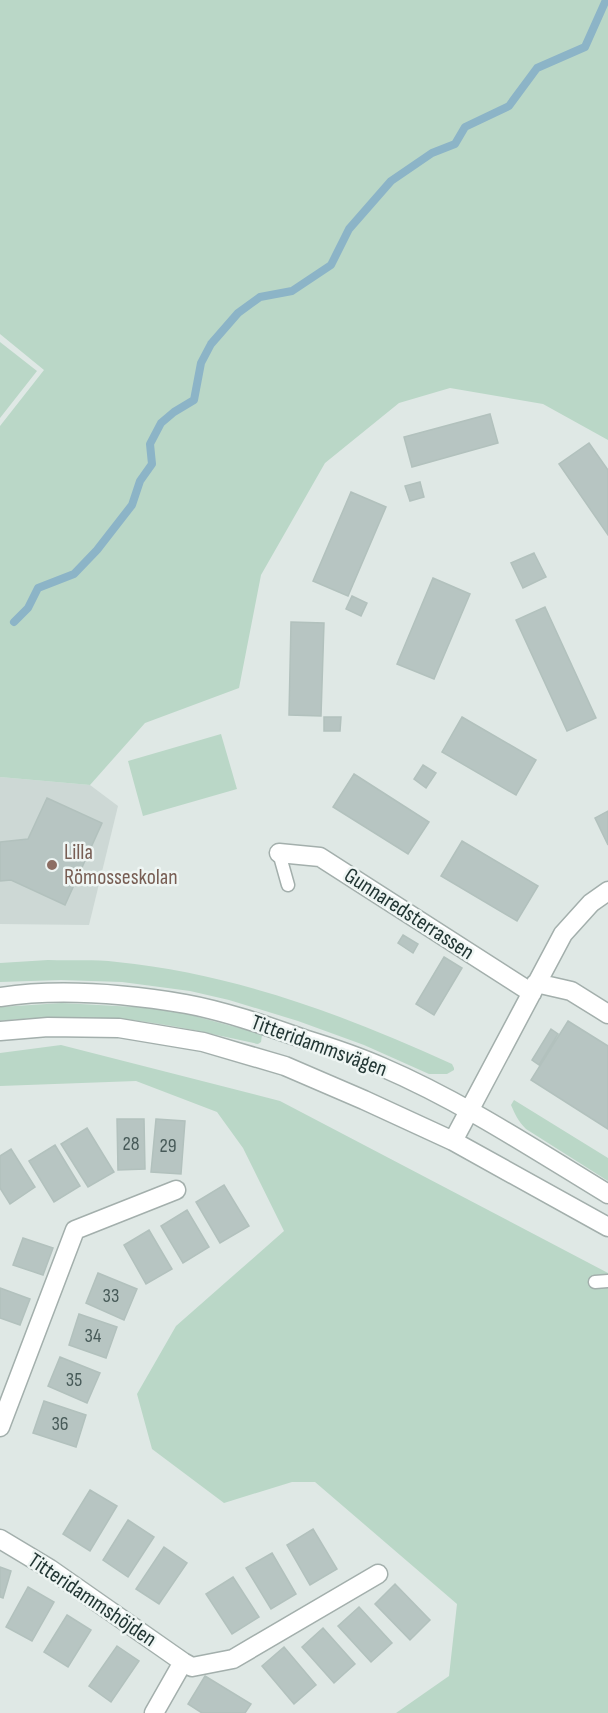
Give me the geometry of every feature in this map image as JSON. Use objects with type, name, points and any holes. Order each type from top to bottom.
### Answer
[{"type":"street","name":"Gunnaredsterrassen","points":[[279,853],[320,857],[369,894],[534,988],[571,992],[608,1014]]},
{"type":"street","points":[[453,1141],[563,934],[591,903],[608,891]]},
{"type":"street","name":"Titteridammsvägen","points":[[0,997],[19,994],[98,994],[188,1004],[258,1023],[381,1066],[469,1110],[608,1194]]},
{"type":"street","name":"Titteridammsvägen","points":[[0,1031],[48,1027],[119,1028],[203,1042],[285,1066],[453,1141],[608,1227]]},
{"type":"street","points":[[1,1423],[75,1230],[176,1190]]},
{"type":"street","name":"Titteridammshöjden","points":[[0,1539],[50,1569],[183,1662]]},
{"type":"street","points":[[154,1713],[183,1662],[192,1667],[233,1659],[378,1574]]},
{"type":"lane","points":[[279,853],[288,885]]},
{"type":"shaded area","name":"Lilla Römosseskolan","points":[[0,777],[90,785],[118,806],[89,925],[0,924]]},
{"type":"green space","points":[[0,0],[608,0],[608,440],[543,404],[450,388],[399,403],[325,463],[261,575],[239,688],[145,723],[90,785],[0,777],[0,426],[44,370],[0,334]]},
{"type":"green space","points":[[0,342],[37,371],[0,418]]},
{"type":"green space","points":[[221,734],[237,789],[143,816],[128,761]]},
{"type":"green space","points":[[48,960],[108,961],[161,968],[247,987],[289,999],[371,1029],[452,1064],[454,1070],[447,1074],[429,1074],[364,1045],[298,1021],[190,991],[122,982],[61,980],[0,982],[0,963]]},
{"type":"green space","points":[[62,1003],[153,1008],[183,1013],[254,1032],[262,1035],[261,1042],[258,1044],[183,1028],[108,1018],[65,1017],[0,1021],[0,1007]]},
{"type":"green space","points":[[61,1045],[280,1101],[608,1273],[608,1713],[396,1713],[449,1676],[457,1604],[315,1482],[292,1482],[224,1503],[152,1449],[137,1394],[176,1326],[284,1231],[243,1148],[217,1112],[136,1081],[0,1086],[0,1053]]},
{"type":"green space","points":[[514,1100],[608,1158],[608,1181],[526,1129],[511,1105]]},
{"type":"building","points":[[490,414],[498,443],[412,467],[404,437]]},
{"type":"building","points":[[589,443],[608,470],[608,535],[559,464]]},
{"type":"building","points":[[420,482],[424,497],[410,501],[405,486]]},
{"type":"building","points":[[351,492],[386,507],[348,596],[313,581]]},
{"type":"building","points":[[534,553],[546,577],[523,588],[511,563]]},
{"type":"building","points":[[433,578],[470,594],[434,679],[397,664]]},
{"type":"building","points":[[352,596],[367,603],[361,616],[346,609]]},
{"type":"building","points":[[545,607],[596,718],[567,731],[516,620]]},
{"type":"building","points":[[291,622],[324,623],[321,716],[289,715]]},
{"type":"building","points":[[324,717],[341,717],[340,731],[324,731]]},
{"type":"building","points":[[462,717],[536,760],[516,795],[442,752]]},
{"type":"building","points":[[423,765],[436,773],[426,788],[414,779]]},
{"type":"building","points":[[354,774],[429,822],[408,854],[333,807]]},
{"type":"building","points":[[47,798],[102,823],[65,905],[11,880],[0,881],[0,842],[28,839]]},
{"type":"building","points":[[608,811],[608,845],[595,818]]},
{"type":"building","points":[[462,841],[538,886],[517,921],[441,876]]},
{"type":"building","points":[[403,935],[418,944],[413,953],[398,943]]},
{"type":"building","points":[[444,957],[462,968],[434,1015],[416,1004]]},
{"type":"building","points":[[568,1021],[608,1046],[608,1129],[531,1080]]},
{"type":"building","points":[[551,1029],[558,1034],[539,1065],[532,1060]]},
{"type":"building","points":[[117,1119],[144,1119],[145,1169],[118,1170]]},
{"type":"building","points":[[156,1119],[185,1121],[181,1174],[151,1172]]},
{"type":"building","points":[[87,1128],[114,1172],[88,1187],[61,1144]]},
{"type":"building","points":[[55,1145],[80,1186],[54,1202],[29,1161]]},
{"type":"building","points":[[11,1149],[35,1187],[10,1204],[0,1188],[0,1156]]},
{"type":"building","points":[[224,1185],[249,1226],[220,1243],[196,1202]]},
{"type":"building","points":[[187,1210],[209,1247],[183,1263],[161,1226]]},
{"type":"building","points":[[149,1230],[172,1269],[146,1284],[124,1245]]},
{"type":"building","points":[[23,1238],[53,1248],[43,1275],[13,1265]]},
{"type":"building","points":[[98,1273],[137,1289],[124,1320],[86,1303]]},
{"type":"building","points":[[0,1288],[30,1299],[20,1325],[0,1318]]},
{"type":"building","points":[[79,1314],[117,1327],[106,1358],[69,1345]]},
{"type":"building","points":[[60,1357],[100,1373],[87,1403],[48,1386]]},
{"type":"building","points":[[44,1401],[86,1415],[76,1447],[33,1433]]},
{"type":"building","points":[[90,1490],[117,1506],[90,1551],[63,1534]]},
{"type":"building","points":[[128,1520],[154,1537],[128,1577],[103,1560]]},
{"type":"building","points":[[313,1529],[337,1569],[310,1585],[287,1545]]},
{"type":"building","points":[[164,1547],[187,1563],[159,1604],[136,1589]]},
{"type":"building","points":[[272,1553],[296,1594],[271,1609],[246,1568]]},
{"type":"building","points":[[0,1567],[11,1571],[3,1598],[0,1597]]},
{"type":"building","points":[[233,1577],[259,1617],[232,1634],[206,1594]]},
{"type":"building","points":[[395,1584],[430,1620],[410,1640],[375,1604]]},
{"type":"building","points":[[28,1587],[54,1602],[32,1641],[6,1627]]},
{"type":"building","points":[[359,1607],[392,1643],[371,1662],[338,1626]]},
{"type":"building","points":[[67,1615],[91,1630],[68,1667],[44,1652]]},
{"type":"building","points":[[323,1628],[355,1664],[334,1683],[302,1647]]},
{"type":"building","points":[[117,1646],[139,1661],[111,1702],[89,1686]]},
{"type":"building","points":[[284,1647],[316,1685],[294,1704],[262,1666]]},
{"type":"building","points":[[205,1676],[251,1704],[245,1713],[202,1713],[188,1704]]},
{"type":"waterway","points":[[14,622],[28,608],[38,588],[74,574],[97,550],[132,505],[140,481],[152,464],[150,444],[161,423],[194,400],[201,363],[211,344],[238,313],[260,297],[292,291],[331,265],[349,229],[391,181],[432,153],[455,144],[465,127],[509,106],[537,68],[585,47],[606,0]]},
{"type":"place","name":"Lilla Römosseskolan","points":[[52,865]]}]
